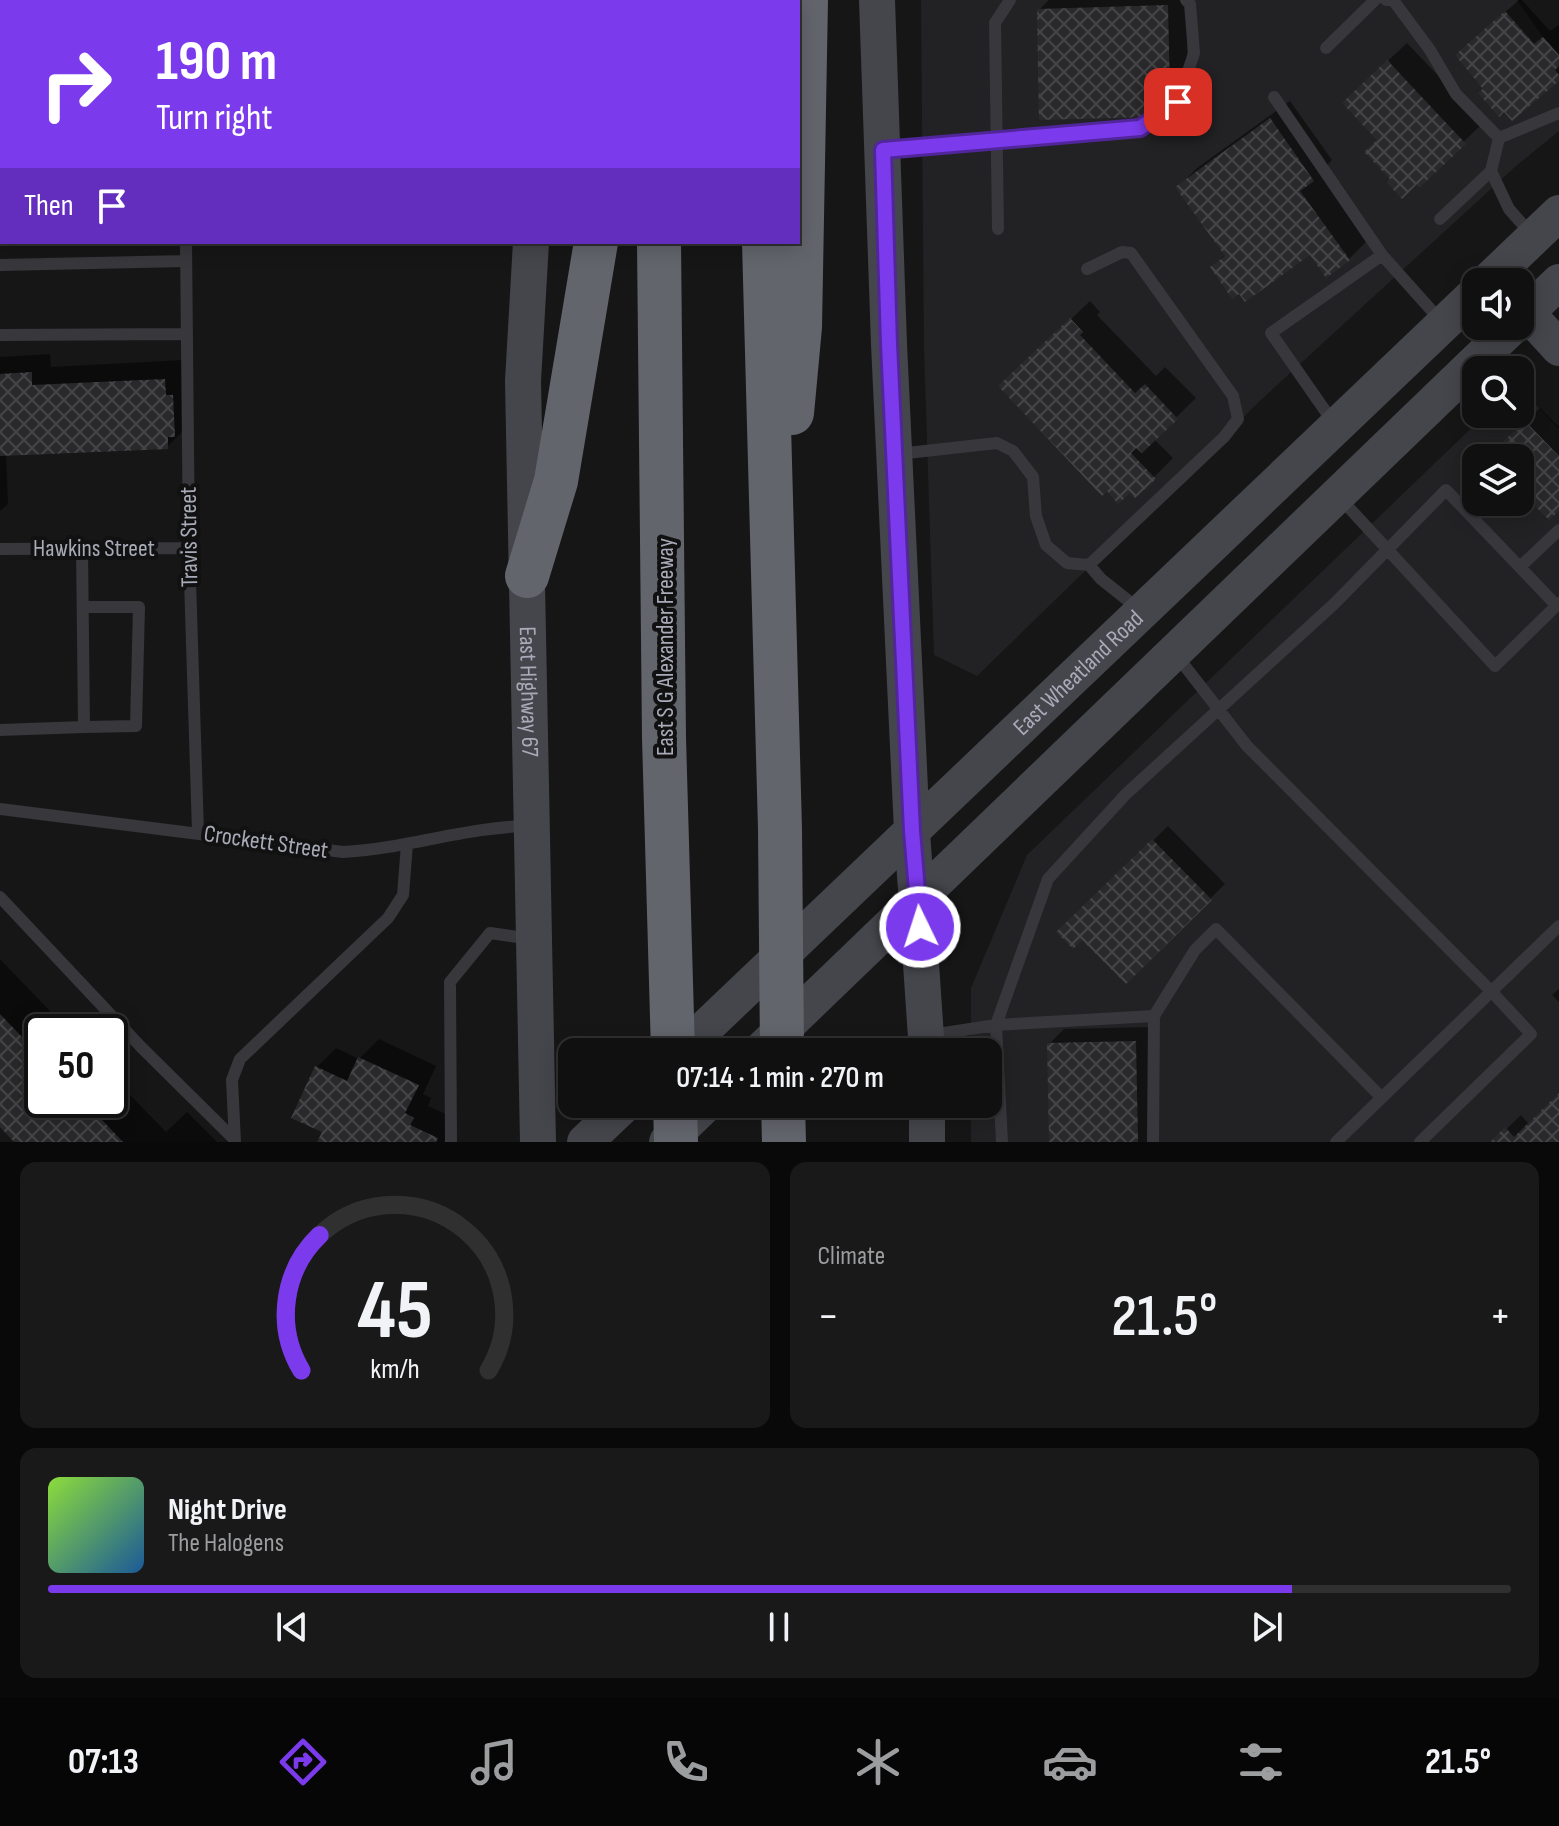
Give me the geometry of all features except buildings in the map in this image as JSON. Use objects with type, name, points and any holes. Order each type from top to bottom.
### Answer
[{"type":"highway","points":[[772,553],[795,396],[800,327],[806,0]]},
{"type":"highway","points":[[527,576],[556,481],[596,244]]},
{"type":"highway","name":"East S G Alexander Freeway","points":[[659,244],[664,738],[673,1038]]},
{"type":"highway","points":[[764,244],[780,829],[781,1038]]},
{"type":"highway","points":[[783,1118],[784,1142]]},
{"type":"main road","points":[[877,0],[912,831],[928,1038]]},
{"type":"main road","points":[[1546,225],[1559,264]]},
{"type":"main road","name":"East Wheatland Road","points":[[1504,268],[1546,225]]},
{"type":"main road","name":"East Highway 67","points":[[531,244],[523,381],[538,1142]]},
{"type":"main road","points":[[1534,303],[1559,282]]},
{"type":"main road","name":"East Wheatland Road","points":[[695,1038],[1462,307]]},
{"type":"main road","points":[[1534,327],[1559,348]]},
{"type":"main road","points":[[773,1038],[1495,340]]},
{"type":"main road","points":[[1142,612],[1173,651]]},
{"type":"main road","points":[[585,1142],[610,1118]]},
{"type":"main road","points":[[927,1118],[927,1142]]},
{"type":"lane","points":[[998,229],[995,23],[1010,0]]},
{"type":"lane","points":[[883,150],[1140,128],[1178,102],[1194,53],[1190,4],[1186,0]]},
{"type":"lane","points":[[1326,48],[1375,0]]},
{"type":"lane","points":[[1386,0],[1393,0],[1430,50],[1456,94],[1499,138]]},
{"type":"lane","points":[[1274,97],[1382,255],[1443,324]]},
{"type":"lane","points":[[1499,138],[1559,113]]},
{"type":"lane","points":[[1440,219],[1491,171],[1499,138]]},
{"type":"lane","points":[[1491,171],[1509,209],[1546,225]]},
{"type":"lane","name":"Travis Street","points":[[186,244],[189,548],[198,832]]},
{"type":"lane","points":[[1087,269],[1122,252],[1131,253],[1233,396],[1238,419],[1224,437],[1089,565]]},
{"type":"lane","points":[[1336,426],[1271,333],[1382,255]]},
{"type":"lane","points":[[0,265],[186,261]]},
{"type":"lane","points":[[0,335],[186,334]]},
{"type":"lane","points":[[896,455],[997,443],[1013,451],[1033,477],[1036,516],[1046,545],[1067,563],[1089,565],[1101,579],[1142,612]]},
{"type":"lane","points":[[1002,1142],[996,1025],[1048,879],[1126,794],[1334,604],[1386,550],[1446,490],[1558,604],[1495,666],[1386,550],[1337,495]]},
{"type":"lane","points":[[1520,567],[1559,530]]},
{"type":"lane","points":[[82,548],[84,727]]},
{"type":"lane","name":"Hawkins Street","points":[[0,549],[189,548]]},
{"type":"lane","points":[[0,730],[136,726],[139,607],[83,607]]},
{"type":"lane","points":[[1173,651],[1247,746],[1531,1034],[1420,1142]]},
{"type":"lane","name":"Crockett Street","points":[[0,809],[343,852],[377,850],[499,827],[531,826]]},
{"type":"lane","points":[[235,1141],[232,1080],[240,1059],[388,918],[403,895],[407,844]]},
{"type":"lane","points":[[0,897],[141,1047],[235,1141]]},
{"type":"lane","points":[[1336,1142],[1559,926]]},
{"type":"lane","points":[[1153,1142],[1154,1016],[1195,950],[1216,929],[1382,1098]]},
{"type":"lane","points":[[451,1142],[450,982],[490,933],[535,939]]},
{"type":"lane","points":[[949,1038],[996,1025],[1154,1016]]},
{"type":"shaded area","points":[[921,0],[1517,0],[1559,60],[1559,131],[1516,166],[1263,398],[977,676],[934,655],[924,349]]},
{"type":"shaded area","points":[[1534,403],[1559,429],[1559,1142],[971,1142],[971,1118],[1002,1118],[1002,1038],[971,1038],[971,988],[1027,855],[1471,428],[1534,428]]},
{"type":"route","points":[[920,927],[912,831],[883,150],[1140,128],[1178,102]]}]
